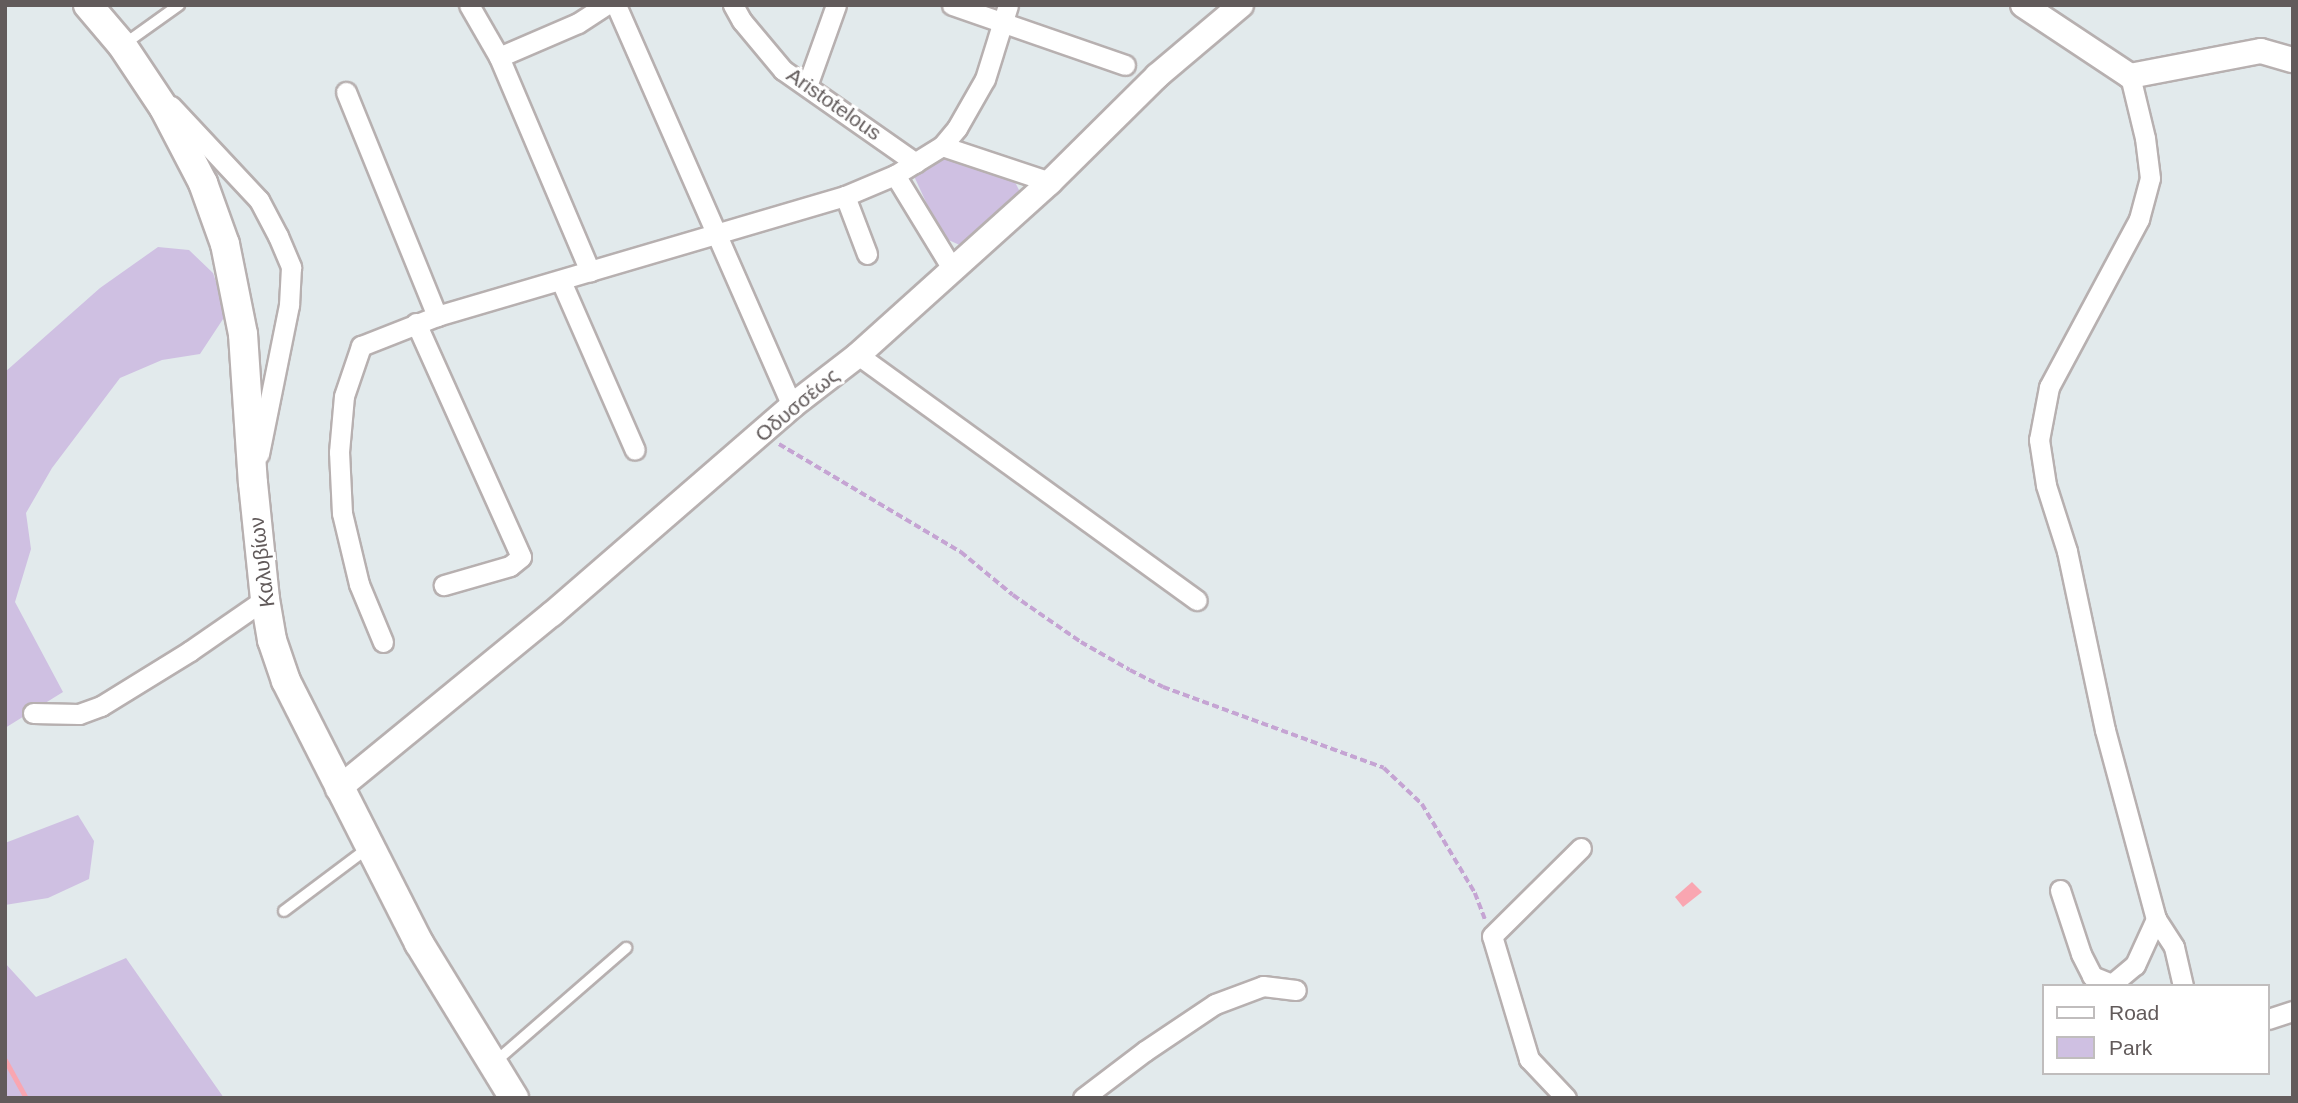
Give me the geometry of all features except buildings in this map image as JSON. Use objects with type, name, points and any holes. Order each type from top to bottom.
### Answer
[{"type":"main road","name":"Καλυβίων","points":[[88,5],[122,45],[145,78],[203,183],[225,244],[243,334],[253,483],[265,599],[272,640],[286,681],[338,789],[419,943],[514,1098]]},
{"type":"street","points":[[470,5],[499,57],[590,271]]},
{"type":"street","points":[[499,57],[578,23],[606,5]]},
{"type":"street","points":[[617,5],[719,232],[792,406]]},
{"type":"street","name":"Aristotelous","points":[[733,5],[742,21],[783,70],[916,163]]},
{"type":"street","points":[[807,86],[836,5]]},
{"type":"street","points":[[952,5],[1005,14],[1125,65]]},
{"type":"street","name":"Οδυσσέως","points":[[338,789],[427,719],[792,406],[858,355],[1050,182],[1157,76],[1241,5]]},
{"type":"street","points":[[2023,5],[2130,76],[2145,138],[2150,178],[2138,219],[2049,387],[2039,440],[2046,485],[2067,551],[2105,730],[2156,919],[2174,947],[2183,984]]},
{"type":"street","points":[[383,642],[359,584],[342,513],[339,452],[344,396],[361,346],[437,316],[845,196],[895,175],[942,146],[957,128],[985,79],[1005,14]]},
{"type":"street","points":[[2130,76],[2261,51],[2293,60]]},
{"type":"street","points":[[145,78],[258,200],[278,236],[290,267],[289,305],[253,483]]},
{"type":"street","points":[[346,92],[437,316]]},
{"type":"street","points":[[942,146],[1050,182]]},
{"type":"street","points":[[895,175],[953,270]]},
{"type":"street","points":[[845,196],[867,254]]},
{"type":"street","points":[[561,281],[635,450]]},
{"type":"street","points":[[416,323],[522,557],[510,566],[444,585]]},
{"type":"street","points":[[858,355],[1197,600]]},
{"type":"street","points":[[33,713],[79,714],[101,706],[191,651],[265,599]]},
{"type":"street","points":[[1566,1098],[1530,1059],[1492,936],[1580,848]]},
{"type":"street","points":[[2060,890],[2081,954],[2092,976],[2112,984],[2136,965],[2156,919]]},
{"type":"street","points":[[1083,1098],[1145,1051],[1215,1004],[1263,986],[1296,990]]},
{"type":"street","points":[[2270,1017],[2293,1011]]},
{"type":"lane","points":[[122,45],[179,5]]},
{"type":"lane","points":[[284,911],[368,848]]},
{"type":"lane","points":[[492,1064],[626,948]]},
{"type":"path","points":[[762,434],[961,552],[1013,595],[1082,642],[1130,670],[1163,687],[1384,768],[1422,804],[1475,893],[1492,936]]},
{"type":"green space","points":[[947,156],[1012,176],[1022,196],[964,247],[942,237],[914,176]]},
{"type":"green space","points":[[158,247],[189,250],[213,273],[227,313],[200,354],[162,360],[120,378],[52,468],[26,513],[31,549],[15,602],[63,692],[5,728],[5,372],[100,288]]},
{"type":"green space","points":[[78,815],[94,841],[89,879],[48,898],[5,905],[5,843]]},
{"type":"green space","points":[[126,958],[224,1098],[5,1098],[5,963],[36,997]]},
{"type":"shaded area","points":[[1692,882],[1702,892],[1683,907],[1675,897]]},
{"type":"waterway","points":[[5,1060],[26,1098]]}]
